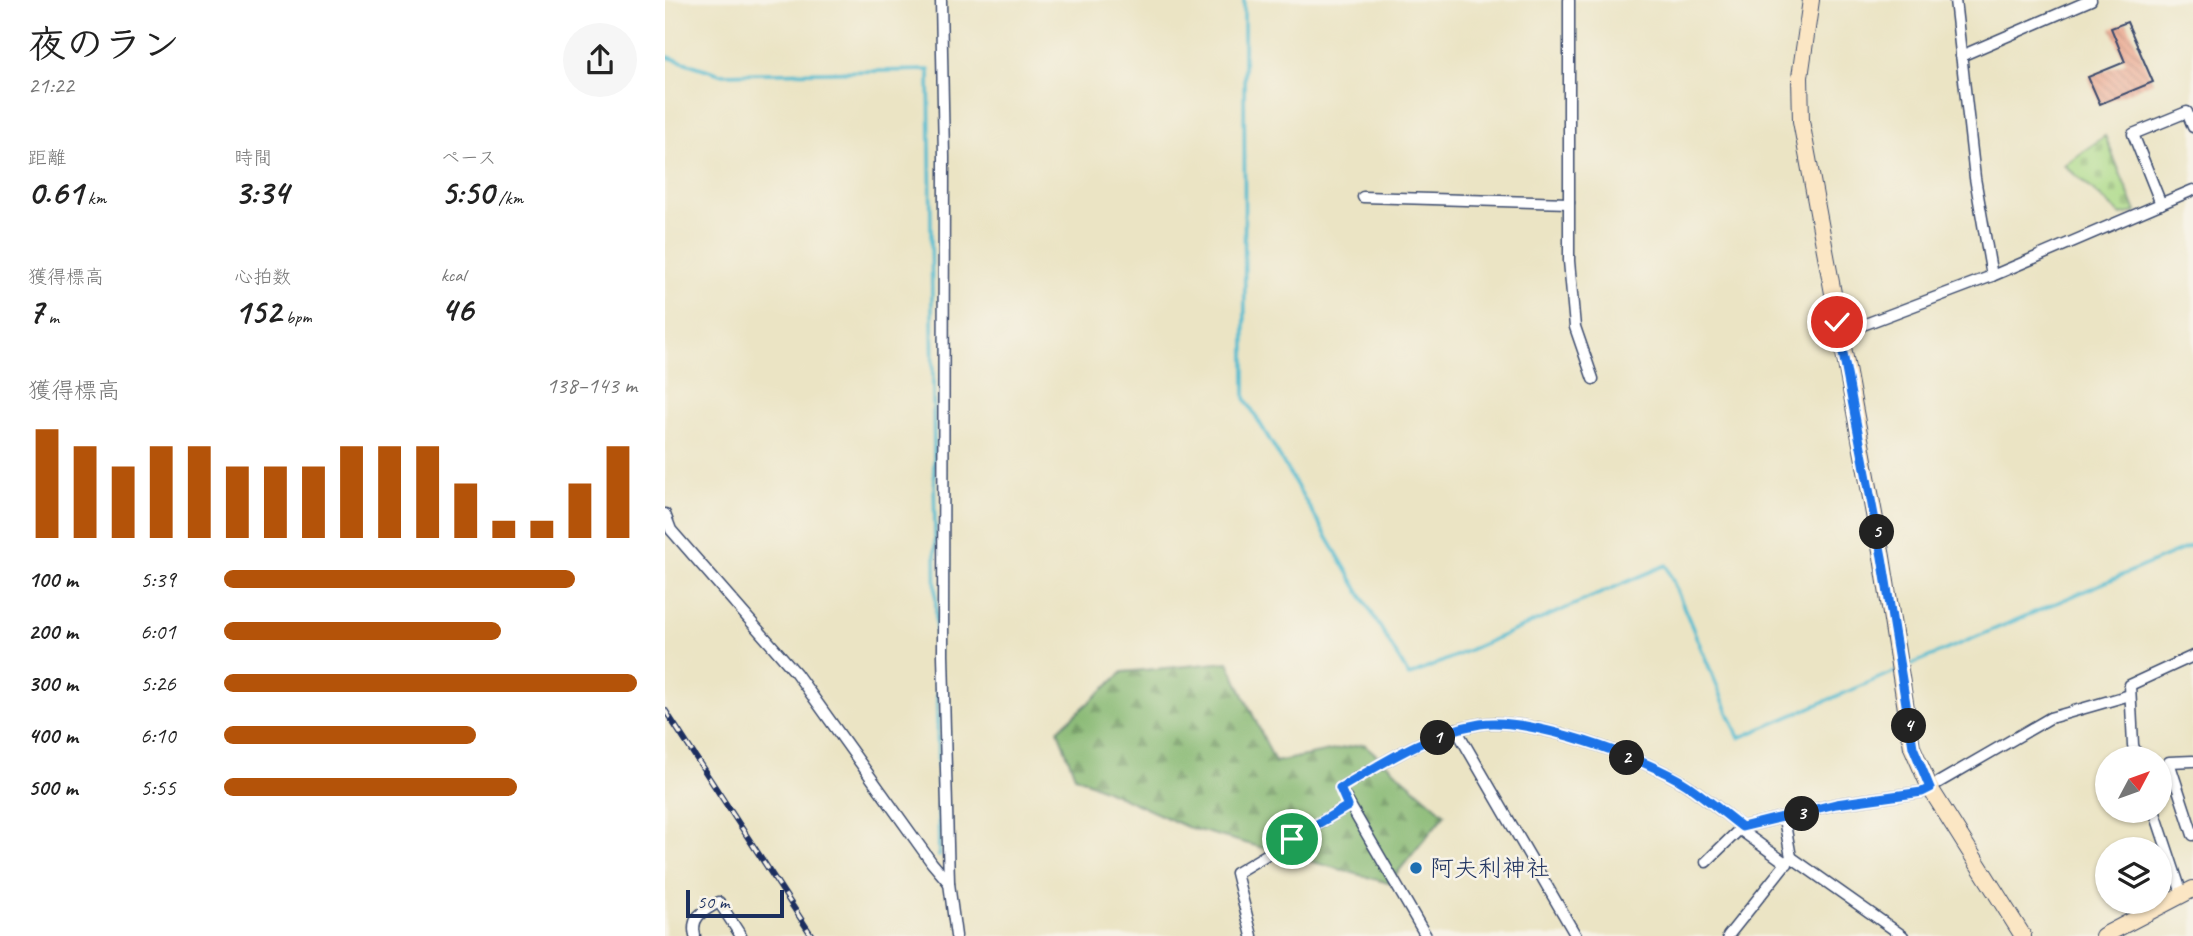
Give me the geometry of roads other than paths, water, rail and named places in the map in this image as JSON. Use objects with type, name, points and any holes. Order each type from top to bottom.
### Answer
[{"type":"street","points":[[941,0],[944,157],[943,641],[949,883],[956,936]]},
{"type":"street","points":[[1569,0],[1569,261],[1575,327],[1593,379]]},
{"type":"street","points":[[1811,0],[1800,77],[1801,121],[1882,557],[1913,747],[1930,788],[2023,936]]},
{"type":"street","points":[[1955,0],[1975,178],[1992,276]]},
{"type":"street","points":[[1961,56],[2091,0]]},
{"type":"street","points":[[2161,204],[2133,134],[2187,112],[2193,127]]},
{"type":"street","points":[[1839,334],[1992,276],[2193,190]]},
{"type":"street","points":[[1363,197],[1569,203]]},
{"type":"street","points":[[665,514],[671,530],[796,673],[949,883]]},
{"type":"street","points":[[2133,746],[2130,685],[2193,656]]},
{"type":"street","points":[[1706,862],[1741,828],[1836,804],[1922,792],[2050,718],[2130,695]]},
{"type":"street","points":[[1426,936],[1348,806],[1340,788],[1397,755],[1456,729],[1482,723],[1516,722],[1568,736],[1685,784],[1741,828],[1903,936]]},
{"type":"street","points":[[1456,729],[1576,936]]},
{"type":"street","points":[[2193,761],[2169,762],[2193,835]]},
{"type":"street","points":[[1252,936],[1236,873],[1348,806]]},
{"type":"street","points":[[1728,936],[1789,860],[1784,819]]},
{"type":"street","points":[[2103,936],[2187,891],[2159,823]]},
{"type":"street","points":[[695,936],[693,927],[697,916],[719,902],[741,936]]},
{"type":"waterway","points":[[1244,0],[1245,398],[1409,676],[1666,565],[1739,738],[1896,671]]},
{"type":"waterway","points":[[665,56],[720,74],[929,70],[939,856]]},
{"type":"waterway","points":[[1903,668],[2193,545]]},
{"type":"railway","points":[[665,710],[812,936]]},
{"type":"place","name":"阿夫利神社","points":[[1416,868]]}]
